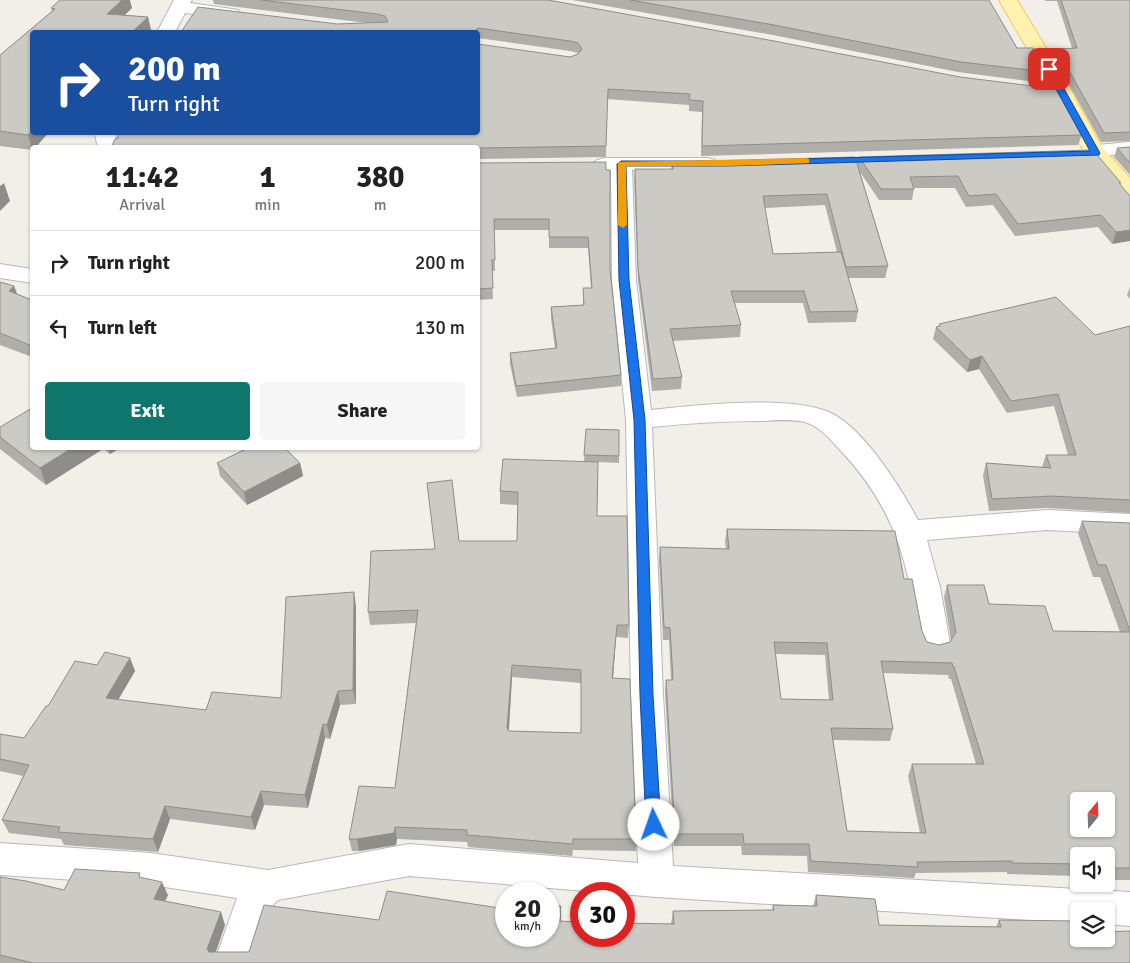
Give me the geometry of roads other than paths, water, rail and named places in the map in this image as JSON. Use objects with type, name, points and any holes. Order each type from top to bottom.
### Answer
[{"type":"main road","points":[[1008,0],[1054,92],[1095,152],[1130,191]]},
{"type":"street","points":[[167,30],[181,4],[247,16]]},
{"type":"street","points":[[1068,154],[1130,148]]},
{"type":"street","points":[[621,164],[624,280],[639,420],[647,695],[656,881]]},
{"type":"street","points":[[584,165],[728,164]]},
{"type":"street","points":[[0,272],[30,276]]},
{"type":"street","points":[[639,420],[692,414],[784,412],[814,415],[836,427],[860,454],[910,531],[926,589],[935,643]]},
{"type":"street","points":[[910,531],[1047,520],[1130,524]]},
{"type":"street","points":[[0,859],[151,869],[268,886],[409,860],[656,881],[1130,909]]},
{"type":"street","points":[[233,963],[254,900],[268,886]]}]
